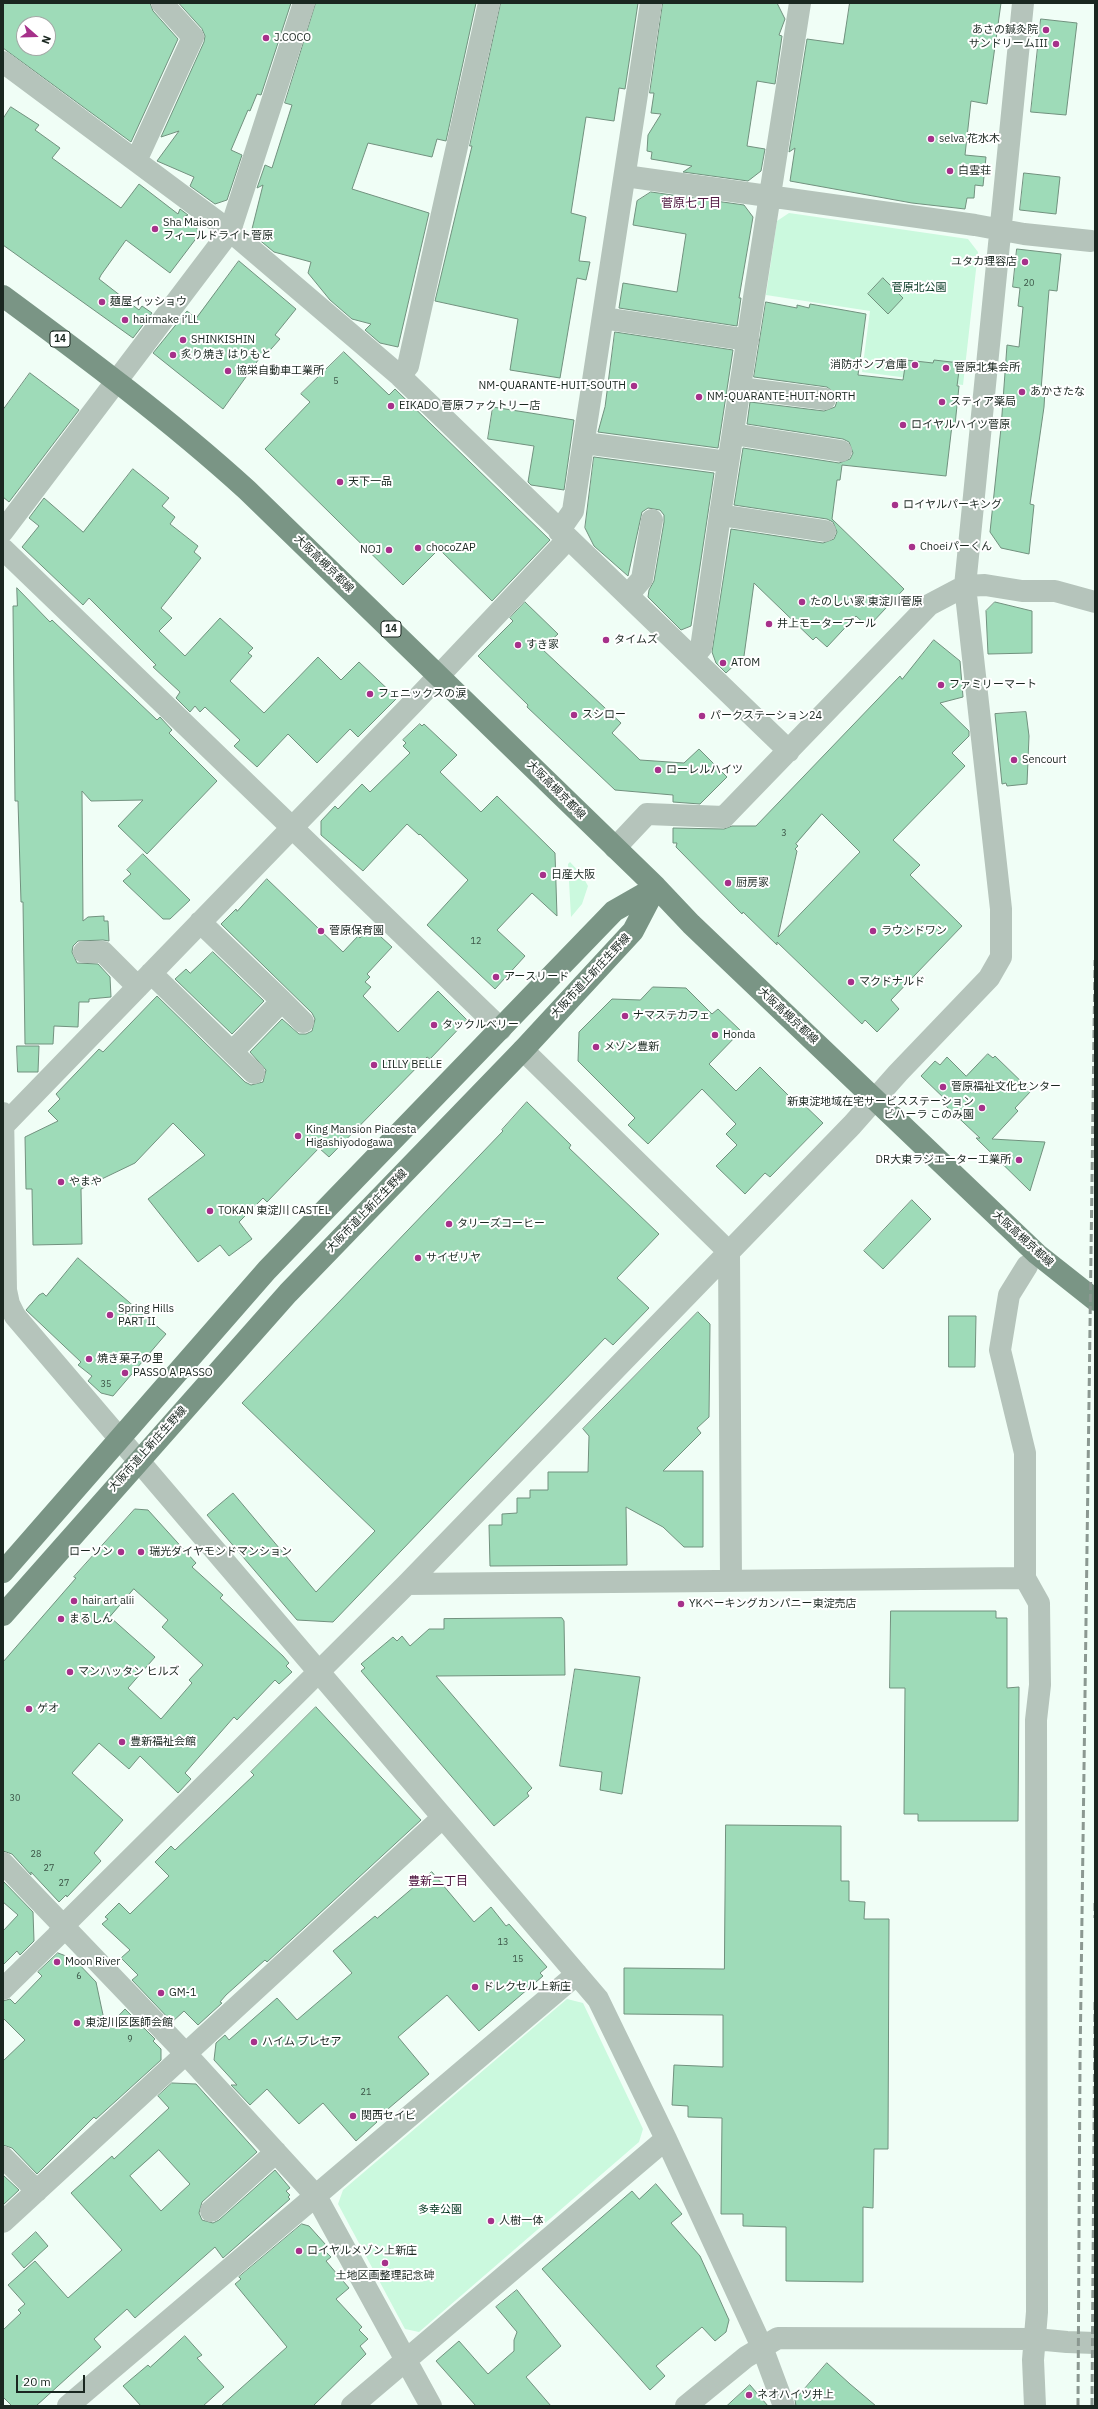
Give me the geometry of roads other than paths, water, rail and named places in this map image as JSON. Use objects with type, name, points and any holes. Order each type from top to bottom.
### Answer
[{"type":"main road","name":"大阪高槻京都線","points":[[3,296],[207,453],[439,675],[656,887],[691,924],[1037,1254],[1095,1300]]},
{"type":"main road","points":[[3,1572],[267,1270],[614,911],[656,887]]},
{"type":"main road","name":"大阪市道上新庄生野線","points":[[3,1615],[138,1460],[288,1293],[523,1050],[633,931],[656,887]]},
{"type":"street","points":[[136,161],[193,37],[162,3]]},
{"type":"street","points":[[3,532],[230,231],[304,3]]},
{"type":"street","points":[[400,376],[408,366],[489,3]]},
{"type":"street","points":[[3,1126],[439,675],[564,535],[573,511],[651,3]]},
{"type":"street","points":[[694,657],[701,648],[728,462],[800,3]]},
{"type":"street","points":[[3,1989],[407,1584],[876,1100],[898,1073],[989,978],[1001,957],[1001,909],[965,586],[1023,3]]},
{"type":"street","points":[[3,62],[230,231],[400,376],[564,535],[694,657],[789,751]]},
{"type":"street","points":[[625,176],[1057,238],[1091,241]]},
{"type":"street","points":[[603,318],[748,340]]},
{"type":"street","points":[[740,388],[826,399]]},
{"type":"street","points":[[733,434],[841,451]]},
{"type":"street","points":[[584,442],[728,462]]},
{"type":"street","points":[[720,515],[825,531]]},
{"type":"street","points":[[628,595],[642,579],[652,520]]},
{"type":"street","points":[[3,549],[501,1029]]},
{"type":"street","points":[[615,848],[647,814],[724,817],[930,605],[965,586],[984,585],[1022,591],[1055,591],[1095,602]]},
{"type":"street","points":[[200,922],[303,1022]]},
{"type":"street","points":[[84,952],[103,952],[144,980],[232,1052],[254,1073]]},
{"type":"street","points":[[232,1052],[282,1001]]},
{"type":"street","points":[[523,1050],[729,1252],[731,1580]]},
{"type":"street","points":[[3,1113],[6,1305],[442,1818],[598,1999],[666,2139],[762,2347],[784,2406]]},
{"type":"street","points":[[1027,1266],[1009,1295],[1000,1350],[1025,1453],[1025,1578],[1039,1603],[1040,1685],[1036,1720],[1037,2312],[1032,2360],[1035,2406]]},
{"type":"street","points":[[407,1584],[1025,1578]]},
{"type":"street","points":[[3,2222],[442,1818]]},
{"type":"street","points":[[3,1863],[186,2054],[316,2196],[407,2359],[431,2406]]},
{"type":"street","points":[[68,2406],[577,1974]]},
{"type":"street","points":[[352,2406],[666,2139]]},
{"type":"street","points":[[211,2211],[276,2152]]},
{"type":"street","points":[[3,2157],[37,2191]]},
{"type":"street","points":[[686,2406],[746,2357],[778,2338],[1034,2338],[1067,2342],[1095,2343]]},
{"type":"railway","points":[[1078,2406],[1080,2063],[1095,960]]},
{"type":"railway","points":[[1095,1903],[1095,1918]]},
{"type":"railway","points":[[1092,2406],[1095,2000]]},
{"type":"place","name":"あさの鍼灸院","points":[[1046,30]]},
{"type":"place","name":"J.COCO","points":[[266,38]]},
{"type":"place","name":"サンドリームIII","points":[[1056,44]]},
{"type":"place","name":"selva 花水木","points":[[931,139]]},
{"type":"place","name":"白雲荘","points":[[950,171]]},
{"type":"place","name":"Sha Maison フィールドライト菅原","points":[[155,229]]},
{"type":"place","name":"ユタカ理容店","points":[[1025,262]]},
{"type":"place","name":"麺屋イッショウ","points":[[102,302]]},
{"type":"place","name":"hairmake i’LL","points":[[125,320]]},
{"type":"place","name":"SHINKISHIN","points":[[183,340]]},
{"type":"place","name":"炙り焼き はりもと","points":[[173,355]]},
{"type":"place","name":"消防ポンプ倉庫","points":[[915,365]]},
{"type":"place","name":"菅原北集会所","points":[[946,368]]},
{"type":"place","name":"協栄自動車工業所","points":[[228,371]]},
{"type":"place","name":"NM-QUARANTE-HUIT-SOUTH","points":[[634,386]]},
{"type":"place","name":"あかさたな","points":[[1022,392]]},
{"type":"place","name":"NM-QUARANTE-HUIT-NORTH","points":[[699,397]]},
{"type":"place","name":"スティア薬局","points":[[942,402]]},
{"type":"place","name":"EIKADO 菅原ファクトリー店","points":[[391,406]]},
{"type":"place","name":"ロイヤルハイツ菅原","points":[[903,425]]},
{"type":"place","name":"天下一品","points":[[340,482]]},
{"type":"place","name":"ロイヤルパーキング","points":[[895,505]]},
{"type":"place","name":"Choeiパーくん","points":[[912,547]]},
{"type":"place","name":"chocoZAP","points":[[418,548]]},
{"type":"place","name":"NOJ","points":[[389,550]]},
{"type":"place","name":"たのしい家 東淀川菅原","points":[[802,602]]},
{"type":"place","name":"井上モータープール","points":[[769,624]]},
{"type":"place","name":"タイムズ","points":[[606,640]]},
{"type":"place","name":"すき家","points":[[518,645]]},
{"type":"place","name":"ATOM","points":[[723,663]]},
{"type":"place","name":"ファミリーマート","points":[[941,685]]},
{"type":"place","name":"フェニックスの涙","points":[[370,694]]},
{"type":"place","name":"スシロー","points":[[574,715]]},
{"type":"place","name":"パークステーション24","points":[[702,716]]},
{"type":"place","name":"Sencourt","points":[[1014,760]]},
{"type":"place","name":"ローレルハイツ","points":[[658,770]]},
{"type":"place","name":"日産大阪","points":[[543,875]]},
{"type":"place","name":"厨房家","points":[[728,883]]},
{"type":"place","name":"菅原保育園","points":[[321,931]]},
{"type":"place","name":"ラウンドワン","points":[[873,931]]},
{"type":"place","name":"アースリード","points":[[496,977]]},
{"type":"place","name":"マクドナルド","points":[[851,982]]},
{"type":"place","name":"ナマステカフェ","points":[[625,1016]]},
{"type":"place","name":"タックルベリー","points":[[434,1025]]},
{"type":"place","name":"Honda","points":[[715,1035]]},
{"type":"place","name":"メゾン豊新","points":[[596,1047]]},
{"type":"place","name":"LILLY BELLE","points":[[374,1065]]},
{"type":"place","name":"菅原福祉文化センター","points":[[943,1087]]},
{"type":"place","name":"新東淀地域在宅サービスステーション ビハーラ このみ園","points":[[982,1108]]},
{"type":"place","name":"King Mansion Piacesta Higashiyodogawa","points":[[298,1136]]},
{"type":"place","name":"DR大東ラジエーター工業所","points":[[1019,1160]]},
{"type":"place","name":"やまや","points":[[61,1182]]},
{"type":"place","name":"TOKAN 東淀川 CASTEL","points":[[210,1211]]},
{"type":"place","name":"タリーズコーヒー","points":[[449,1224]]},
{"type":"place","name":"サイゼリヤ","points":[[418,1258]]},
{"type":"place","name":"Spring Hills PART II","points":[[110,1315]]},
{"type":"place","name":"焼き菓子の里","points":[[89,1359]]},
{"type":"place","name":"PASSO A PASSO","points":[[125,1373]]},
{"type":"place","name":"ローソン","points":[[121,1552]]},
{"type":"place","name":"瑞光ダイヤモンドマンション","points":[[141,1552]]},
{"type":"place","name":"hair art alii","points":[[74,1601]]},
{"type":"place","name":"YKベーキングカンパニー東淀売店","points":[[681,1604]]},
{"type":"place","name":"まるしん","points":[[61,1619]]},
{"type":"place","name":"マンハッタン ヒルズ","points":[[70,1672]]},
{"type":"place","name":"ゲオ","points":[[29,1709]]},
{"type":"place","name":"豊新福祉会館","points":[[122,1742]]},
{"type":"place","name":"Moon River","points":[[57,1962]]},
{"type":"place","name":"ドレクセル上新庄","points":[[475,1987]]},
{"type":"place","name":"GM-1","points":[[161,1993]]},
{"type":"place","name":"東淀川区医師会館","points":[[77,2023]]},
{"type":"place","name":"ハイム プレセア","points":[[254,2042]]},
{"type":"place","name":"関西セイビ","points":[[353,2116]]},
{"type":"place","name":"人樹一体","points":[[491,2221]]},
{"type":"place","name":"ロイヤルメゾン上新庄","points":[[299,2251]]},
{"type":"place","name":"土地区画整理記念碑","points":[[385,2263]]},
{"type":"place","name":"ネオハイツ井上","points":[[749,2395]]},
{"type":"district","name":"菅原七丁目","points":[[691,204]]},
{"type":"district","name":"豊新二丁目","points":[[438,1882]]},
{"type":"park label","name":"菅原北公園","points":[[919,288]]},
{"type":"park label","name":"多幸公園","points":[[440,2210]]}]
